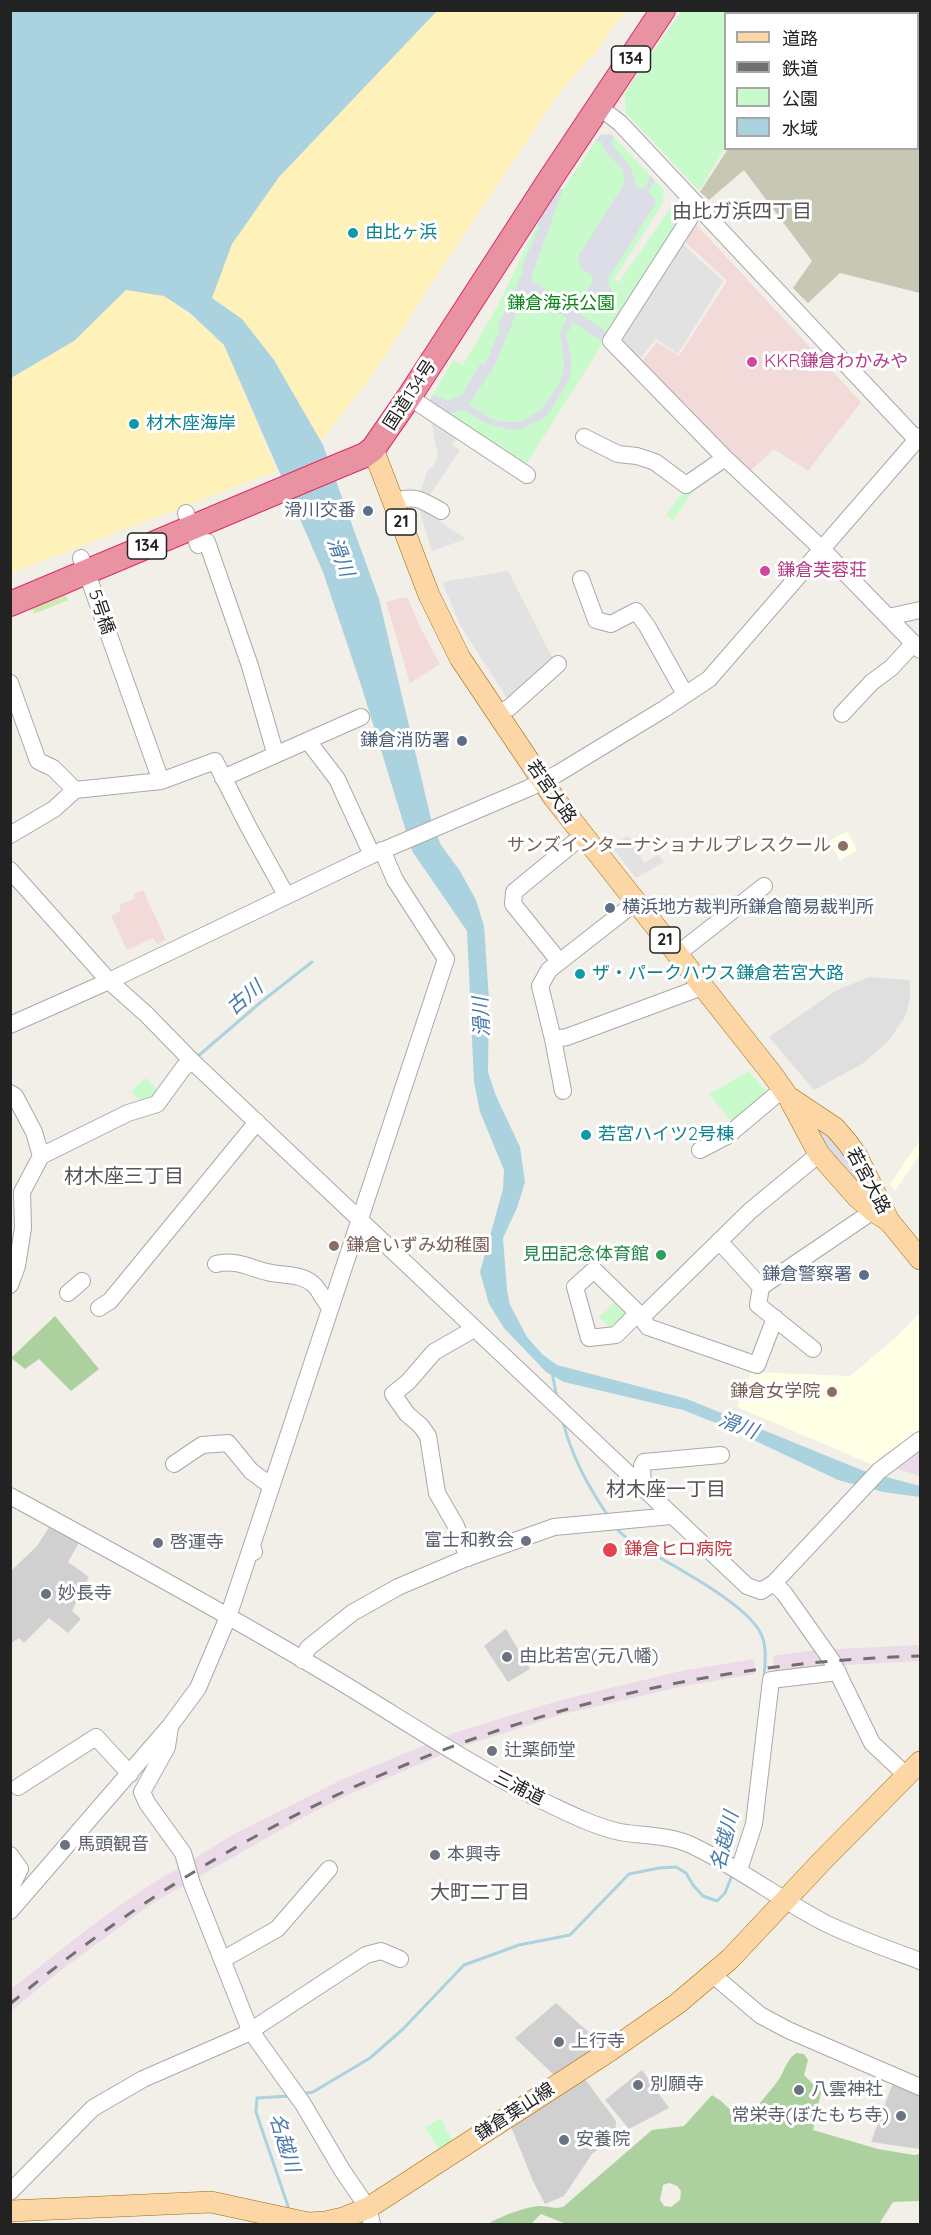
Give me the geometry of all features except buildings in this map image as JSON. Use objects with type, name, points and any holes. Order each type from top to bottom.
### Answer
[{"type":"highway","name":"国道134号","points":[[10,604],[365,455],[373,449],[410,397],[549,181],[663,10]]},
{"type":"main road","name":"若宮大路","points":[[373,449],[420,575],[445,632],[542,782],[582,836],[786,1093],[819,1154],[842,1182],[881,1216],[921,1259]]},
{"type":"main road","name":"若宮大路","points":[[786,1093],[835,1128],[847,1142],[857,1156],[881,1216]]},
{"type":"main road","name":"鎌倉葉山線","points":[[10,2211],[211,2202],[295,2220],[325,2223],[370,2216],[622,2043],[713,1975],[914,1768]]},
{"type":"street","points":[[10,1025],[110,981],[377,853],[542,782],[664,709],[709,679],[919,438],[697,207],[620,123],[599,107]]},
{"type":"street","points":[[697,207],[610,341],[725,458],[822,549],[917,646],[860,693],[842,714]]},
{"type":"street","points":[[410,397],[527,475]]},
{"type":"street","points":[[584,437],[618,454],[637,456],[655,462],[686,485],[725,458]]},
{"type":"street","points":[[394,501],[409,497],[418,498],[441,511]]},
{"type":"street","points":[[201,539],[219,573],[250,666],[274,749],[278,753]]},
{"type":"street","name":"5号橋","points":[[89,579],[161,781]]},
{"type":"street","points":[[581,579],[596,620],[610,624],[636,610],[685,694]]},
{"type":"street","points":[[888,617],[921,610]]},
{"type":"street","points":[[497,712],[509,708],[558,664]]},
{"type":"street","points":[[10,683],[38,761],[53,768],[75,790]]},
{"type":"street","points":[[224,778],[361,717]]},
{"type":"street","points":[[10,1911],[170,1726],[201,1682],[253,1548],[271,1486],[446,959],[377,853],[338,778],[308,741]]},
{"type":"street","points":[[10,835],[54,809],[75,790],[161,781],[215,760],[286,895]]},
{"type":"street","points":[[559,961],[513,904],[514,892],[582,836]]},
{"type":"street","points":[[10,870],[110,981],[147,1014],[190,1059],[747,1586],[761,1591],[774,1583],[879,1471],[921,1440]]},
{"type":"street","points":[[676,955],[764,886]]},
{"type":"street","points":[[563,1092],[540,986],[549,970],[559,961],[636,902]]},
{"type":"street","points":[[553,1039],[567,1037],[702,987]]},
{"type":"street","points":[[10,1286],[17,1266],[23,1228],[22,1192],[41,1156],[128,1113],[157,1104],[190,1059]]},
{"type":"street","points":[[10,1093],[15,1096],[34,1132],[41,1156]]},
{"type":"street","points":[[700,1150],[728,1136],[786,1093]]},
{"type":"street","points":[[99,1308],[110,1301],[257,1122]]},
{"type":"street","points":[[775,1318],[757,1365],[648,1327],[640,1315],[750,1210],[819,1154]]},
{"type":"street","points":[[813,1349],[758,1305],[761,1287],[881,1216]]},
{"type":"street","points":[[719,1241],[761,1287]]},
{"type":"street","points":[[216,1264],[235,1262],[270,1273],[295,1276],[306,1280],[314,1285],[330,1307]]},
{"type":"street","points":[[68,1293],[82,1281]]},
{"type":"street","points":[[468,1558],[456,1526],[437,1494],[428,1436],[421,1426],[407,1414],[393,1394],[408,1382],[434,1352],[474,1329]]},
{"type":"street","points":[[174,1464],[202,1445],[228,1443],[251,1471],[271,1486]]},
{"type":"street","points":[[643,1490],[642,1466],[644,1462],[720,1455]]},
{"type":"street","name":"三浦道","points":[[16,1499],[228,1617],[446,1748],[554,1806],[603,1827],[689,1844],[824,1922],[851,1935],[921,1961]]},
{"type":"street","points":[[302,1660],[309,1648],[333,1626],[352,1613],[398,1587],[468,1558],[554,1527],[671,1516]]},
{"type":"street","points":[[774,1583],[815,1636],[838,1672],[841,1683],[872,1743],[914,1768]]},
{"type":"street","points":[[734,1868],[754,1824],[771,1680],[838,1672]]},
{"type":"street","points":[[170,1726],[167,1747],[142,1792],[147,1803],[183,1853],[192,1884],[250,2030],[303,2104],[370,2216]]},
{"type":"street","points":[[18,1787],[96,1737],[129,1774]]},
{"type":"street","points":[[10,1855],[20,1869],[10,1889]]},
{"type":"street","points":[[222,1960],[277,1929],[329,1869]]},
{"type":"street","points":[[10,2192],[93,2108],[143,2079],[244,2035],[366,1955],[381,1951],[400,1959]]},
{"type":"street","points":[[713,1975],[760,2015],[788,2031],[921,2087]]},
{"type":"shaded area","points":[[919,132],[920,293],[840,273],[808,303],[793,288],[812,261],[744,170],[709,200],[700,192],[727,150],[919,150]]},
{"type":"shaded area","points":[[611,134],[614,137],[611,141],[613,146],[630,166],[636,186],[640,189],[645,187],[650,175],[655,181],[648,192],[655,199],[655,204],[608,279],[609,286],[615,294],[611,306],[603,312],[595,306],[580,314],[609,334],[604,342],[573,322],[566,336],[572,360],[569,380],[550,412],[541,420],[521,429],[510,430],[488,424],[463,410],[450,414],[444,413],[428,403],[433,395],[448,401],[463,394],[480,364],[485,364],[499,333],[499,324],[523,271],[522,265],[540,227],[537,225],[556,186],[563,189],[531,278],[571,308],[580,295],[584,296],[593,281],[592,275],[581,268],[578,257],[625,182],[622,169],[604,150],[602,142],[595,142],[600,135]],"holes":[[[530,294],[567,318],[560,334],[564,360],[563,372],[559,384],[541,410],[521,422],[501,422],[490,418],[469,404],[494,367],[524,295]]]},
{"type":"shaded area","points":[[692,220],[861,402],[808,471],[774,449],[748,473],[639,365],[657,342],[679,356],[727,281],[681,238]]},
{"type":"shaded area","points":[[680,241],[723,281],[678,354],[656,339],[637,362],[616,342]]},
{"type":"shaded area","points":[[430,415],[458,435],[452,445],[460,450],[428,498],[420,494],[427,471],[433,466],[438,456]]},
{"type":"shaded area","points":[[418,506],[466,539],[432,551]]},
{"type":"shaded area","points":[[508,571],[552,657],[553,666],[510,703],[460,625],[442,582]]},
{"type":"shaded area","points":[[407,597],[440,664],[410,683],[386,602]]},
{"type":"shaded area","name":"サンズインターナショナルプレスクール","points":[[847,831],[857,850],[840,860],[829,841]]},
{"type":"shaded area","points":[[629,836],[644,863],[658,855],[664,862],[636,878],[610,845]]},
{"type":"shaded area","points":[[143,890],[166,940],[157,944],[153,938],[127,950],[111,916],[121,911],[119,905],[135,898],[134,894]]},
{"type":"shaded area","points":[[869,977],[910,980],[910,998],[906,1015],[888,1042],[862,1064],[814,1090],[769,1037],[835,991]]},
{"type":"shaded area","points":[[812,1120],[834,1137],[858,1173],[855,1178],[851,1179],[829,1160]]},
{"type":"shaded area","points":[[920,1140],[920,1154],[895,1191],[890,1184]]},
{"type":"shaded area","name":"鎌倉女学院","points":[[920,1313],[920,1430],[883,1455],[873,1465],[737,1407],[752,1372],[850,1376],[894,1339]]},
{"type":"shaded area","points":[[920,1447],[920,1476],[892,1467]]},
{"type":"shaded area","name":"妙長寺","points":[[51,1524],[80,1541],[68,1562],[89,1577],[72,1611],[81,1619],[68,1633],[49,1618],[24,1643],[19,1638],[11,1643],[11,1571],[37,1546]]},
{"type":"shaded area","name":"由比若宮(元八幡)","points":[[506,1629],[530,1669],[508,1682],[484,1646]]},
{"type":"shaded area","points":[[920,1645],[920,1661],[828,1666],[774,1672],[773,1656],[815,1650]]},
{"type":"shaded area","points":[[754,1659],[755,1674],[684,1686],[564,1714],[460,1747],[350,1794],[298,1820],[153,1903],[61,1970],[11,2011],[11,1989],[98,1921],[145,1888],[238,1832],[343,1779],[454,1733],[561,1700],[681,1671]]},
{"type":"shaded area","name":"上行寺","points":[[556,2003],[603,2045],[555,2076],[515,2038]]},
{"type":"shaded area","name":"別願寺","points":[[642,2070],[669,2108],[629,2129],[605,2100]]},
{"type":"shaded area","name":"安養院","points":[[582,2075],[616,2121],[615,2136],[592,2154],[564,2196],[545,2204],[510,2124]]},
{"type":"shaded area","name":"常栄寺(ぼたもち寺)","points":[[894,2080],[920,2091],[920,2149],[871,2142]]},
{"type":"green space","points":[[753,10],[756,12],[724,12],[724,150],[699,191],[626,113],[624,93],[681,11]]},
{"type":"green space","name":"鎌倉海浜公園","points":[[611,134],[664,190],[663,203],[614,279],[619,282],[675,201],[687,211],[525,466],[428,403],[453,360],[463,365],[498,305],[556,186],[563,189],[600,135]]},
{"type":"green space","points":[[690,488],[693,491],[673,520],[666,515],[683,492]]},
{"type":"green space","points":[[65,594],[68,600],[34,614],[32,608]]},
{"type":"green space","points":[[749,1071],[768,1094],[732,1122],[709,1094]]},
{"type":"green space","points":[[146,1078],[160,1092],[143,1104],[131,1091]]},
{"type":"green space","points":[[617,1300],[631,1316],[614,1331],[599,1317]]},
{"type":"green space","points":[[55,1316],[99,1369],[71,1391],[39,1359],[25,1369],[11,1358]]},
{"type":"green space","points":[[796,2053],[804,2054],[808,2060],[804,2075],[821,2092],[813,2130],[878,2149],[920,2154],[920,2201],[893,2202],[879,2224],[566,2224],[541,2214],[531,2224],[488,2224],[505,2215],[527,2208],[563,2207],[652,2130],[684,2126],[712,2095],[739,2118],[750,2117],[777,2082]],"holes":[[[669,2183],[677,2186],[681,2191],[680,2200],[671,2207],[664,2206],[660,2200],[663,2185]]]},
{"type":"green space","points":[[440,2118],[453,2141],[439,2150],[425,2128]]},
{"type":"sand","name":"由比ヶ浜","points":[[437,11],[625,11],[595,53],[562,89],[375,372],[321,441],[274,360],[242,319],[212,298],[232,244],[279,177]]},
{"type":"sand","name":"材木座海岸","points":[[126,290],[164,295],[224,345],[277,471],[11,573],[10,378],[74,341]]},
{"type":"water","name":"滑川","points":[[11,11],[437,11],[279,177],[232,244],[212,298],[242,319],[274,360],[323,445],[379,599],[432,823],[441,845],[460,871],[476,900],[484,926],[489,999],[488,1072],[496,1096],[520,1147],[525,1182],[517,1208],[503,1238],[510,1305],[527,1337],[542,1354],[557,1365],[687,1399],[864,1471],[920,1486],[920,1497],[883,1492],[838,1480],[726,1427],[683,1410],[564,1382],[546,1372],[504,1328],[489,1304],[480,1272],[503,1189],[504,1170],[480,1112],[474,1082],[467,931],[412,851],[361,685],[323,572],[224,345],[190,313],[164,296],[126,290],[74,341],[11,378]]},
{"type":"waterway","name":"古川","points":[[197,1057],[312,962]]},
{"type":"waterway","name":"名越川","points":[[552,1372],[557,1398]]},
{"type":"waterway","name":"名越川","points":[[563,1422],[581,1471],[608,1516]]},
{"type":"waterway","name":"名越川","points":[[615,1526],[632,1542],[713,1590],[744,1613],[755,1625],[764,1641],[764,1677]]},
{"type":"waterway","name":"名越川","points":[[302,2094],[313,2092],[370,2058],[403,2029],[464,1965],[519,1945],[570,1935],[629,1874],[676,1867],[686,1873],[703,1896],[717,1901],[725,1893],[733,1873]]},
{"type":"waterway","name":"名越川","points":[[290,2096],[257,2098],[256,2112],[290,2212]]},
{"type":"railway","points":[[10,2004],[109,1928],[214,1860],[323,1802],[436,1753],[553,1713],[673,1684],[795,1665],[920,1656]]},
{"type":"place","name":"由比ヶ浜","points":[[353,233]]},
{"type":"place","name":"KKR鎌倉わかみや","points":[[752,362]]},
{"type":"place","name":"材木座海岸","points":[[134,424]]},
{"type":"place","name":"滑川交番","points":[[368,511]]},
{"type":"place","name":"鎌倉芙蓉荘","points":[[765,571]]},
{"type":"place","name":"鎌倉消防署","points":[[462,741]]},
{"type":"place","name":"サンズインターナショナルプレスクール","points":[[843,846]]},
{"type":"place","name":"横浜地方裁判所鎌倉簡易裁判所","points":[[610,908]]},
{"type":"place","name":"ザ・パークハウス鎌倉若宮大路","points":[[580,974]]},
{"type":"place","name":"若宮ハイツ2号棟","points":[[586,1135]]},
{"type":"place","name":"鎌倉いずみ幼稚園","points":[[334,1246]]},
{"type":"place","name":"見田記念体育館","points":[[661,1255]]},
{"type":"place","name":"鎌倉警察署","points":[[864,1275]]},
{"type":"place","name":"鎌倉女学院","points":[[832,1392]]},
{"type":"place","name":"富士和教会","points":[[526,1541]]},
{"type":"place","name":"啓運寺","points":[[158,1543]]},
{"type":"place","name":"鎌倉ヒロ病院","points":[[610,1550]]},
{"type":"place","name":"妙長寺","points":[[46,1594]]},
{"type":"place","name":"由比若宮(元八幡)","points":[[507,1657]]},
{"type":"place","name":"辻薬師堂","points":[[492,1751]]},
{"type":"place","name":"馬頭観音","points":[[65,1845]]},
{"type":"place","name":"本興寺","points":[[435,1855]]},
{"type":"place","name":"上行寺","points":[[559,2042]]},
{"type":"place","name":"別願寺","points":[[638,2085]]},
{"type":"place","name":"八雲神社","points":[[799,2090]]},
{"type":"place","name":"常栄寺(ぼたもち寺)","points":[[901,2116]]},
{"type":"place","name":"安養院","points":[[564,2140]]},
{"type":"district","name":"由比ガ浜四丁目","points":[[742,212]]},
{"type":"district","name":"材木座三丁目","points":[[124,1177]]},
{"type":"district","name":"材木座一丁目","points":[[666,1490]]},
{"type":"district","name":"大町二丁目","points":[[480,1893]]}]
